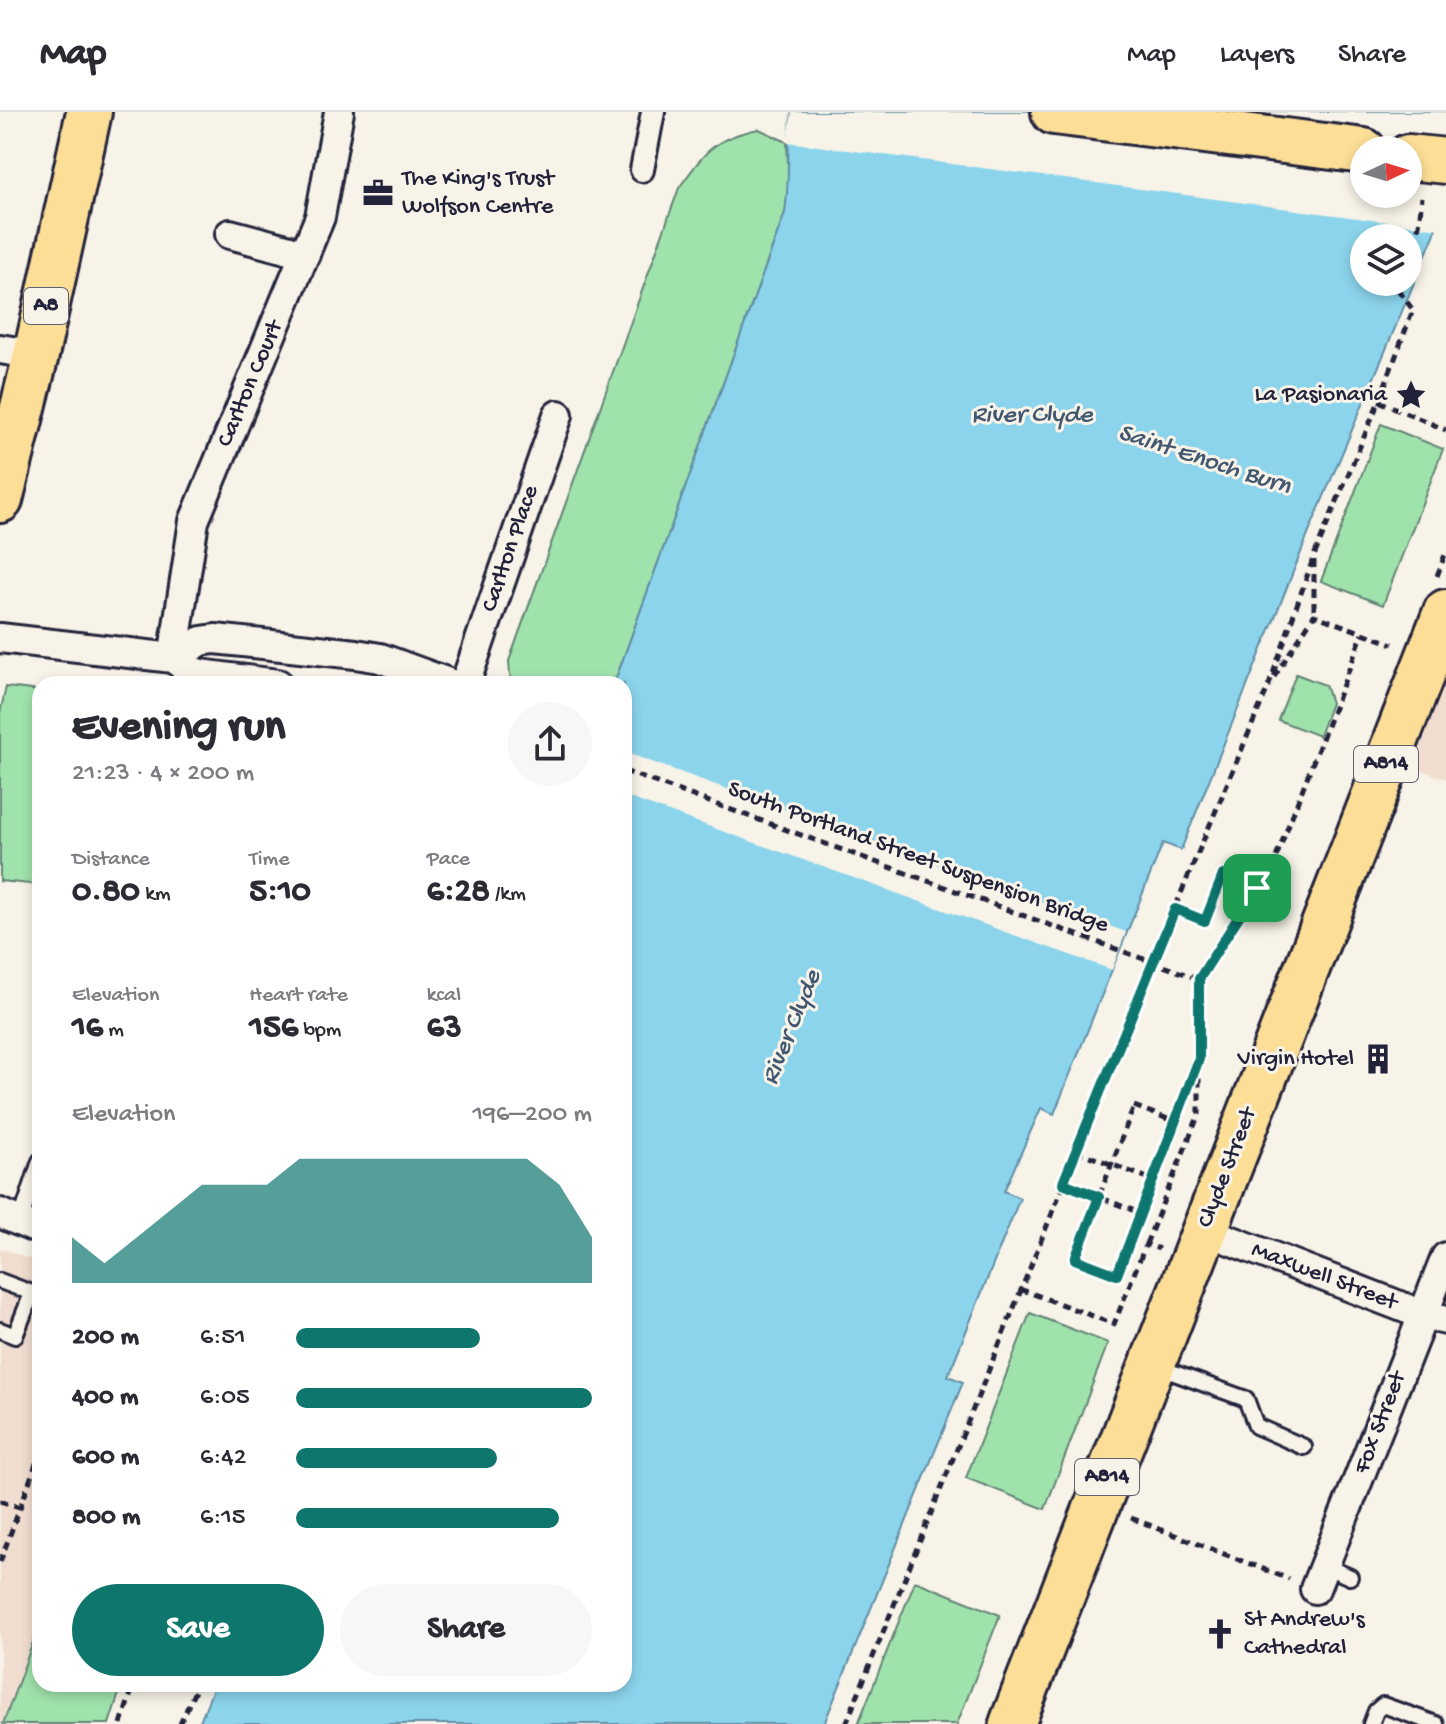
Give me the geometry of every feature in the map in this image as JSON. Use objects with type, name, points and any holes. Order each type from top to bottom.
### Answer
[{"type":"main road","name":"A8","points":[[0,500],[18,352],[89,112]]},
{"type":"main road","points":[[1054,112],[1350,149]]},
{"type":"main road","points":[[1422,158],[1446,161]]},
{"type":"main road","name":"Clyde Street","points":[[1012,1724],[1446,612]]},
{"type":"street","name":"Carlton Court","points":[[183,671],[194,521],[320,217],[339,112]]},
{"type":"street","points":[[642,170],[653,112]]},
{"type":"street","points":[[230,234],[305,254]]},
{"type":"street","name":"Carlton Place","points":[[468,676],[558,415]]},
{"type":"street","points":[[0,638],[220,676]]},
{"type":"street","points":[[183,671],[201,641],[215,639],[380,658],[429,676]]},
{"type":"street","name":"Maxwell Street","points":[[1204,1230],[1435,1318]]},
{"type":"street","name":"Fox Street","points":[[1330,1577],[1435,1318],[1446,1257]]},
{"type":"lane","points":[[20,1222],[32,1185]]},
{"type":"lane","points":[[0,1281],[32,1293],[15,1336],[0,1330]]},
{"type":"lane","points":[[1150,1365],[1246,1399],[1256,1426],[1304,1447]]},
{"type":"lane","points":[[1371,1724],[1376,1711],[1383,1705],[1436,1724]]},
{"type":"path","points":[[846,1724],[1076,1151],[1269,685],[1314,556],[1379,401],[1413,310],[1403,296]]},
{"type":"path","points":[[1379,401],[1446,430]]},
{"type":"path","points":[[1269,685],[1314,615],[1314,556]]},
{"type":"path","points":[[1314,615],[1428,656]]},
{"type":"path","points":[[1146,1244],[1199,1114],[1199,979],[1275,860],[1363,633]]},
{"type":"path","name":"South Portland Street Suspension Bridge","points":[[632,774],[1199,979]]},
{"type":"path","points":[[1175,909],[1205,921],[1223,875],[1257,888]]},
{"type":"path","points":[[1176,1122],[1134,1106],[1075,1259],[1117,1275],[1176,1122],[1199,1059]]},
{"type":"path","points":[[1076,1151],[1153,1180]]},
{"type":"path","points":[[1063,1183],[1140,1213]]},
{"type":"path","points":[[1020,1289],[1092,1315]]},
{"type":"path","points":[[0,1562],[32,1475]]},
{"type":"path","points":[[0,1501],[20,1507]]},
{"type":"path","points":[[1096,1504],[1330,1577]]},
{"type":"path","points":[[121,1724],[131,1692]]},
{"type":"path","points":[[180,1724],[194,1692]]},
{"type":"shaded area","points":[[1446,661],[1446,779],[1388,758]]},
{"type":"shaded area","points":[[0,1248],[32,1260],[32,1645],[3,1724],[0,1724]]},
{"type":"green space","points":[[759,129],[787,142],[789,185],[785,213],[617,676],[510,676],[509,661],[679,188],[712,148]]},
{"type":"green space","points":[[1381,424],[1443,449],[1383,605],[1321,581]]},
{"type":"green space","points":[[1296,674],[1325,685],[1331,703],[1319,736],[1278,720]]},
{"type":"green space","points":[[6,687],[32,690],[32,884],[0,881],[0,713]]},
{"type":"green space","points":[[1030,1313],[1108,1343],[1045,1509],[966,1478]]},
{"type":"green space","points":[[915,1581],[1000,1615],[957,1724],[858,1724]]},
{"type":"green space","points":[[32,1645],[32,1692],[119,1692],[109,1724],[3,1724]]},
{"type":"water","name":"River Clyde","points":[[792,112],[1446,112],[1446,148],[1435,233],[1422,264],[1422,224],[1350,224],[1350,296],[1408,296],[1181,850],[1163,843],[1054,1114],[1041,1108],[1004,1191],[1020,1198],[948,1376],[963,1382],[824,1724],[199,1724],[212,1692],[632,1692],[632,676],[617,676],[785,213]]},
{"type":"pier","points":[[792,112],[1446,112],[1446,181],[1440,229],[1422,227],[1422,224],[1402,224],[787,142]]},
{"type":"pier","points":[[632,755],[1126,932],[1112,970],[632,799]]},
{"type":"place","name":"The King's Trust Wolfson Centre","points":[[378,193]]},
{"type":"place","name":"La Pasionaria","points":[[1411,395]]},
{"type":"place","name":"Virgin Hotel","points":[[1378,1059]]},
{"type":"place","name":"St Andrew's Cathedral","points":[[1220,1634]]},
{"type":"route","points":[[1223,875],[1257,888],[1199,979],[1199,1059],[1117,1275],[1075,1259],[1099,1197],[1063,1183],[1175,909],[1205,921],[1223,875]]},
{"type":"water label","name":"Saint Enoch Burn","points":[[1204,461]]}]
